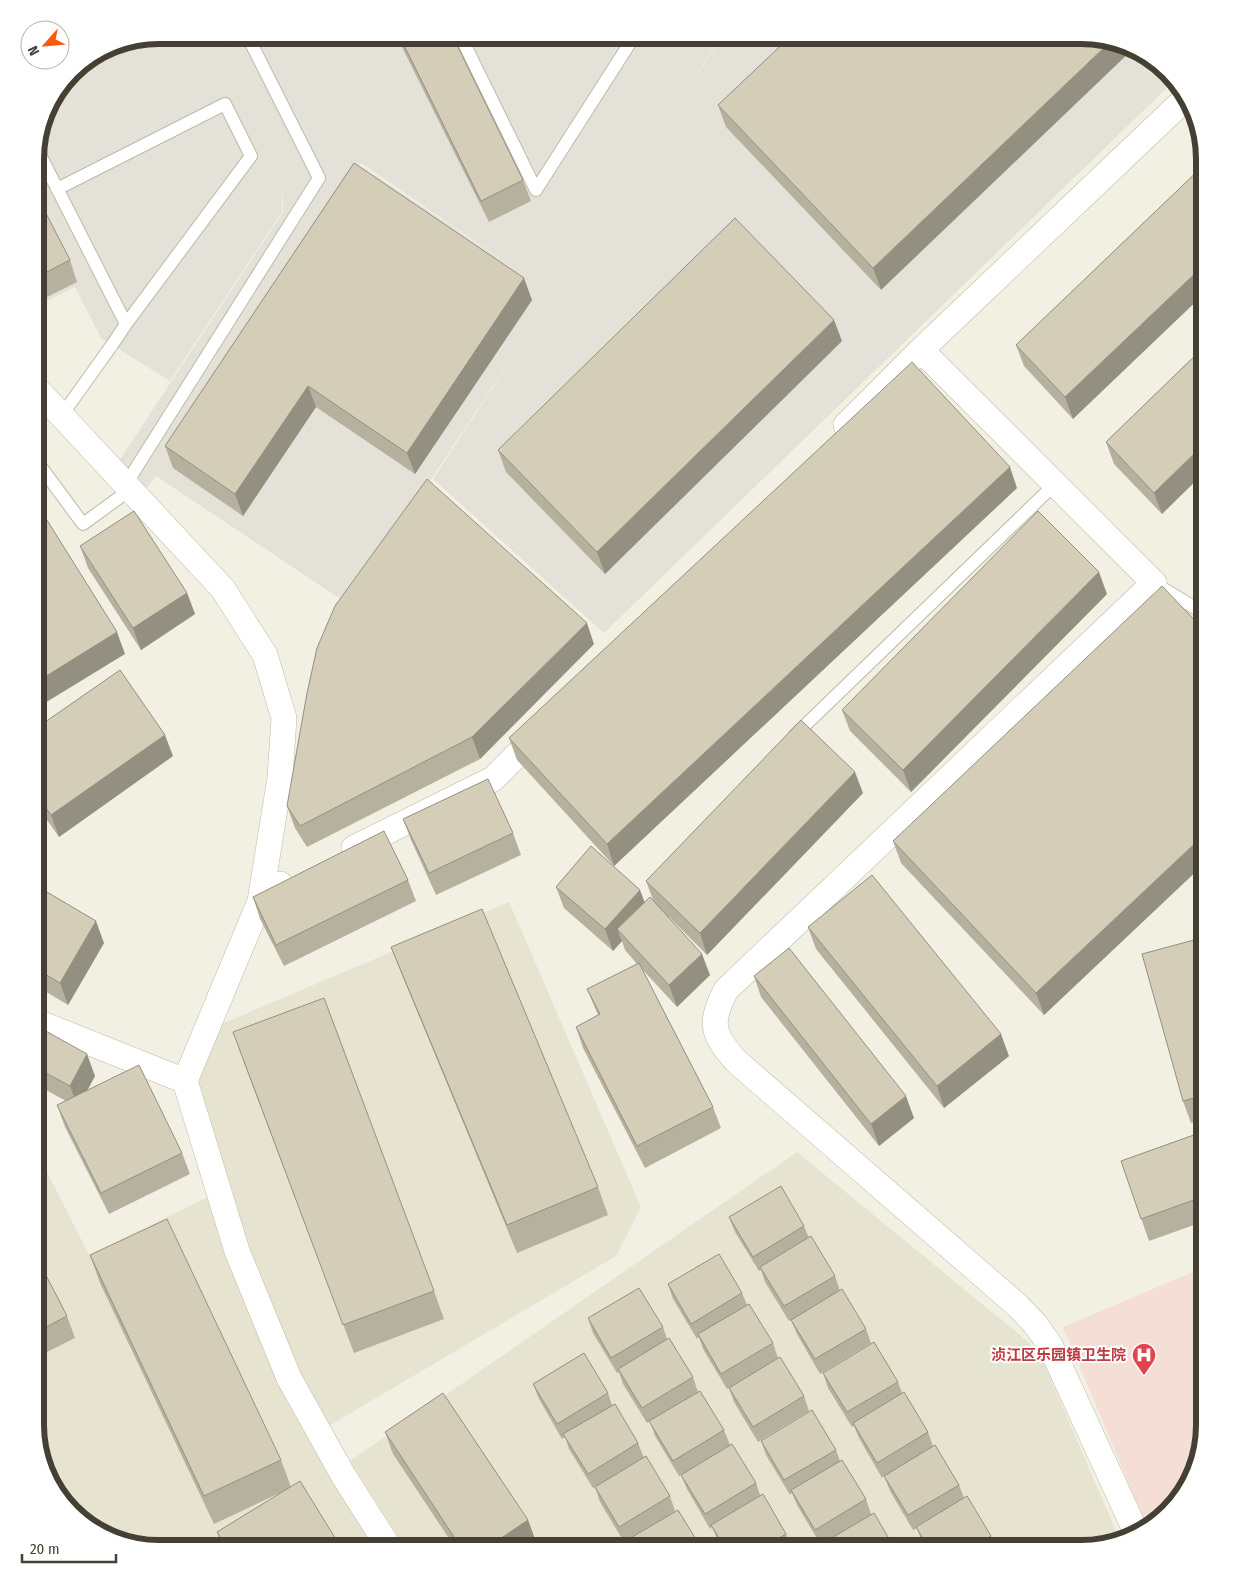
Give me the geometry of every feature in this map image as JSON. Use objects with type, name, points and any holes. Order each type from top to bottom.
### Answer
[{"type":"street","points":[[830,441],[921,350],[1181,103]]},
{"type":"street","points":[[921,350],[1154,584],[726,990],[716,1008],[715,1025],[721,1044],[736,1061],[1010,1300],[1035,1324],[1050,1345],[1134,1527]]},
{"type":"street","points":[[44,397],[223,589],[265,655],[284,718],[280,778],[260,901],[185,1081],[236,1251],[289,1378],[343,1475],[384,1540]]},
{"type":"street","points":[[338,856],[493,779],[556,716]]},
{"type":"street","points":[[260,901],[277,886],[303,873]]},
{"type":"street","points":[[44,1025],[185,1081]]},
{"type":"lane","points":[[44,471],[83,524],[128,487],[319,178],[252,44]]},
{"type":"lane","points":[[464,44],[536,190],[628,44]]},
{"type":"lane","points":[[57,189],[226,104],[251,156],[126,324],[62,416]]},
{"type":"lane","points":[[44,163],[126,324]]},
{"type":"lane","points":[[790,740],[1055,484]]},
{"type":"lane","points":[[1154,584],[1196,609]]},
{"type":"shaded area","points":[[151,44],[225,44],[239,71],[226,44],[716,44],[651,146],[717,44],[1089,44],[1118,50],[1139,59],[1169,86],[604,633],[433,479],[539,317],[348,604],[156,476],[142,495],[115,467],[283,212],[282,175],[282,212],[170,381],[101,338],[75,287],[44,302],[44,151],[48,129],[63,95],[83,72],[101,59],[137,46]],"holes":[[[361,163],[523,274],[361,166],[202,406]]]},
{"type":"shaded area","points":[[509,902],[641,1207],[616,1256],[327,1427],[297,1371],[241,1246],[191,1081],[217,1026]]},
{"type":"shaded area","points":[[797,1152],[1027,1341],[1043,1361],[1117,1534],[1096,1539],[1081,1540],[400,1540],[350,1461]]},
{"type":"shaded area","points":[[44,1166],[89,1255],[214,1194],[376,1540],[159,1540],[129,1536],[101,1525],[89,1516],[63,1489],[56,1476],[48,1455],[44,1425]]},
{"type":"shaded area","name":"浈江区乐园镇卫生院","points":[[1196,1271],[1196,1433],[1194,1447],[1190,1462],[1177,1489],[1157,1512],[1145,1521],[1063,1327]]},
{"type":"building","points":[[403,44],[456,44],[523,180],[481,201]]},
{"type":"building","points":[[782,44],[1089,44],[1105,47],[873,268],[718,105]]},
{"type":"building","points":[[354,163],[524,278],[407,453],[308,386],[235,494],[165,446]]},
{"type":"building","points":[[1196,173],[1196,273],[1065,397],[1016,345]]},
{"type":"building","points":[[44,209],[70,260],[44,273]]},
{"type":"building","points":[[735,218],[834,320],[597,552],[498,450]]},
{"type":"building","points":[[1196,355],[1196,452],[1154,493],[1106,442]]},
{"type":"building","points":[[912,362],[1010,467],[607,844],[509,738]]},
{"type":"building","points":[[427,479],[587,623],[472,737],[300,826],[287,806],[317,648],[335,606]]},
{"type":"building","points":[[134,511],[187,593],[133,628],[80,546]]},
{"type":"building","points":[[1038,511],[1099,572],[903,770],[842,710]]},
{"type":"building","points":[[44,515],[117,632],[44,677]]},
{"type":"building","points":[[1162,586],[1196,622],[1196,842],[1036,993],[893,841]]},
{"type":"building","points":[[120,670],[165,735],[51,815],[44,805],[44,723]]},
{"type":"building","points":[[801,720],[855,772],[700,933],[646,881]]},
{"type":"building","points":[[488,779],[513,833],[429,873],[403,819]]},
{"type":"building","points":[[384,831],[408,880],[276,945],[253,897]]},
{"type":"building","points":[[591,846],[640,890],[605,929],[556,887]]},
{"type":"building","points":[[872,875],[1001,1034],[937,1086],[808,927]]},
{"type":"building","points":[[44,890],[96,921],[60,983],[44,973]]},
{"type":"building","points":[[650,897],[702,954],[669,985],[617,929]]},
{"type":"building","points":[[482,909],[598,1187],[507,1225],[391,947]]},
{"type":"building","points":[[1196,939],[1196,1097],[1183,1101],[1142,954]]},
{"type":"building","points":[[789,948],[906,1096],[871,1124],[754,976]]},
{"type":"building","points":[[639,963],[713,1107],[637,1146],[576,1027],[600,1014],[587,989]]},
{"type":"building","points":[[324,998],[434,1291],[343,1325],[233,1032]]},
{"type":"building","points":[[44,1030],[87,1054],[70,1086],[44,1072]]},
{"type":"building","points":[[139,1065],[182,1153],[101,1193],[57,1105]]},
{"type":"building","points":[[1196,1134],[1196,1199],[1141,1219],[1121,1161]]},
{"type":"building","points":[[781,1186],[804,1226],[753,1257],[729,1217]]},
{"type":"building","points":[[167,1219],[281,1460],[204,1496],[90,1255]]},
{"type":"building","points":[[811,1236],[835,1276],[784,1306],[760,1267]]},
{"type":"building","points":[[719,1254],[742,1293],[691,1324],[668,1284]]},
{"type":"building","points":[[44,1271],[67,1316],[44,1328]]},
{"type":"building","points":[[639,1288],[663,1327],[611,1358],[588,1318]]},
{"type":"building","points":[[842,1289],[866,1329],[815,1359],[791,1320]]},
{"type":"building","points":[[749,1304],[773,1343],[721,1374],[698,1334]]},
{"type":"building","points":[[669,1338],[693,1377],[642,1408],[618,1369]]},
{"type":"building","points":[[874,1342],[898,1382],[847,1412],[823,1373]]},
{"type":"building","points":[[584,1353],[608,1393],[557,1424],[533,1384]]},
{"type":"building","points":[[780,1357],[804,1396],[753,1427],[729,1388]]},
{"type":"building","points":[[700,1391],[724,1430],[673,1461],[649,1421]]},
{"type":"building","points":[[904,1392],[928,1432],[877,1463],[853,1423]]},
{"type":"building","points":[[443,1393],[528,1520],[498,1540],[456,1540],[385,1432]]},
{"type":"building","points":[[615,1404],[638,1443],[588,1474],[563,1434]]},
{"type":"building","points":[[812,1410],[836,1450],[784,1480],[761,1441]]},
{"type":"building","points":[[732,1444],[756,1483],[705,1514],[681,1475]]},
{"type":"building","points":[[935,1445],[959,1485],[908,1515],[884,1476]]},
{"type":"building","points":[[646,1456],[670,1496],[619,1527],[595,1487]]},
{"type":"building","points":[[842,1460],[866,1499],[815,1530],[791,1490]]},
{"type":"building","points":[[300,1481],[336,1540],[222,1540],[217,1532]]},
{"type":"building","points":[[763,1494],[786,1534],[776,1540],[720,1540],[711,1525]]},
{"type":"building","points":[[967,1496],[991,1536],[984,1540],[924,1540],[916,1527]]},
{"type":"building","points":[[678,1510],[696,1540],[627,1540]]},
{"type":"building","points":[[874,1513],[890,1540],[828,1540]]},
{"type":"place","name":"浈江区乐园镇卫生院","points":[[1144,1376]]}]
